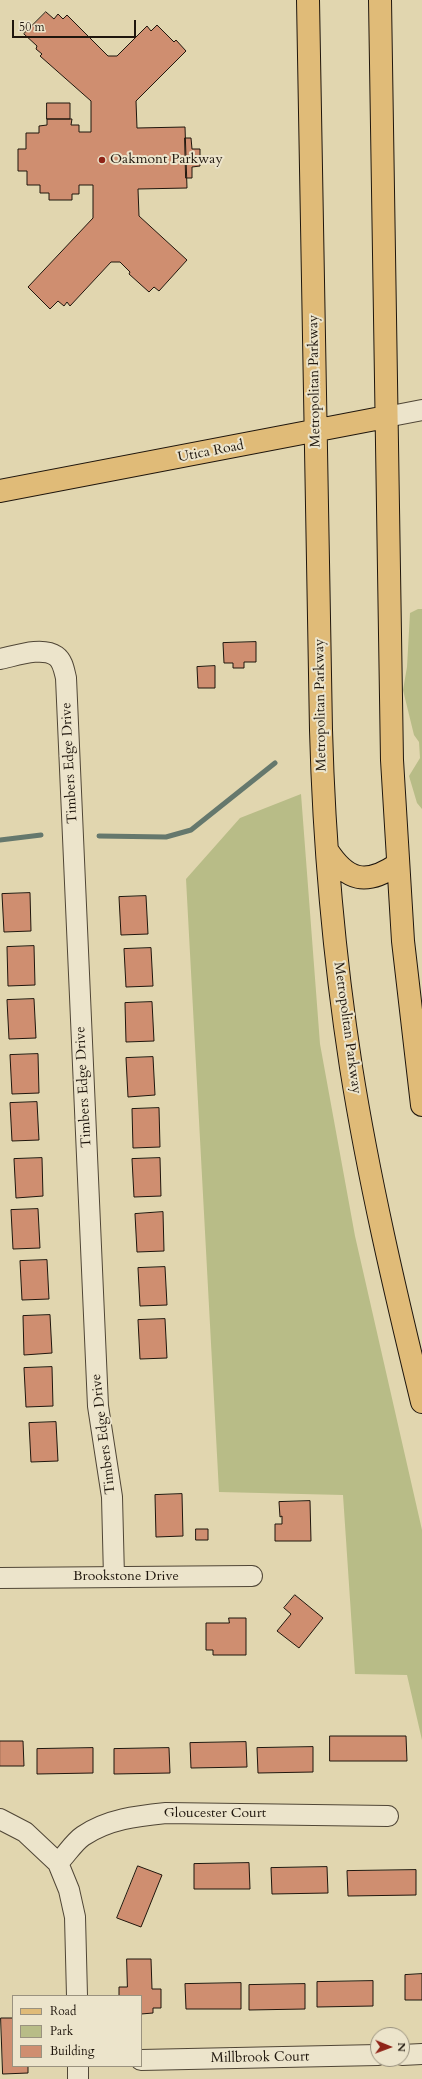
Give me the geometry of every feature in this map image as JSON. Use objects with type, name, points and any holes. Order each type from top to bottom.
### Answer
[{"type":"main road","name":"Metropolitan Parkway","points":[[308,0],[321,730],[327,850],[339,981],[353,1075],[379,1215],[422,1402]]},
{"type":"main road","points":[[379,1],[391,723],[403,941],[422,1105]]},
{"type":"main road","name":"Utica Road","points":[[0,491],[316,432],[386,417]]},
{"type":"main road","points":[[327,850],[337,865],[346,873],[356,877],[368,878],[378,875],[398,864]]},
{"type":"street","name":"Utica Road","points":[[386,417],[422,410]]},
{"type":"street","name":"Timbers Edge Drive","points":[[0,659],[43,651],[56,656],[63,664],[66,678],[98,1406],[112,1497],[114,1577]]},
{"type":"street","name":"Brookstone Drive","points":[[0,1578],[252,1576]]},
{"type":"street","name":"Gloucester Court","points":[[58,1863],[82,1837],[88,1833],[106,1824],[139,1816],[166,1814],[388,1816]]},
{"type":"street","points":[[0,1819],[25,1832],[58,1863],[69,1890],[75,1917],[77,1995]]},
{"type":"street","points":[[410,2055],[422,2054]]},
{"type":"street","name":"Millbrook Court","points":[[142,2060],[370,2055]]},
{"type":"street","points":[[78,2067],[78,2079]]},
{"type":"green space","points":[[418,609],[422,609],[422,809],[417,803],[409,776],[420,758],[419,742],[414,735],[403,690],[407,667],[410,613]]},
{"type":"green space","points":[[301,794],[320,1044],[355,1236],[422,1530],[422,1740],[407,1675],[355,1674],[343,1495],[219,1492],[186,879],[240,818]]},
{"type":"building","name":"Oakmont Parkway","points":[[46,12],[54,19],[58,14],[63,19],[67,15],[108,56],[117,56],[147,26],[151,31],[157,25],[174,42],[176,40],[186,51],[136,101],[137,128],[185,127],[187,188],[138,189],[139,216],[187,260],[159,291],[154,287],[149,292],[129,274],[130,272],[120,262],[111,262],[70,306],[67,302],[64,306],[58,301],[50,309],[28,287],[93,218],[93,185],[79,185],[79,194],[72,194],[72,200],[49,200],[49,193],[40,193],[40,185],[27,185],[27,171],[18,171],[18,149],[26,149],[26,133],[39,133],[39,126],[47,125],[47,119],[72,119],[71,125],[79,125],[79,132],[91,132],[91,101],[40,56],[42,54],[36,49],[37,46],[24,34]]},
{"type":"building","points":[[47,103],[70,103],[70,119],[47,119]]},
{"type":"building","points":[[185,138],[191,138],[192,149],[200,149],[200,166],[192,167],[192,178],[186,178]]},
{"type":"building","points":[[256,642],[256,662],[244,662],[244,668],[233,668],[233,663],[224,663],[223,643]]},
{"type":"building","points":[[215,666],[215,688],[198,688],[197,667]]},
{"type":"building","points":[[30,893],[31,931],[4,932],[2,894]]},
{"type":"building","points":[[146,896],[148,934],[121,935],[119,897]]},
{"type":"building","points":[[34,946],[35,985],[8,986],[7,947]]},
{"type":"building","points":[[151,948],[153,986],[126,987],[124,949]]},
{"type":"building","points":[[34,999],[36,1038],[9,1039],[7,1000]]},
{"type":"building","points":[[152,1002],[154,1041],[126,1042],[125,1003]]},
{"type":"building","points":[[38,1054],[39,1093],[12,1094],[10,1055]]},
{"type":"building","points":[[153,1057],[155,1095],[128,1097],[126,1058]]},
{"type":"building","points":[[37,1102],[39,1140],[12,1141],[10,1103]]},
{"type":"building","points":[[159,1108],[160,1147],[133,1148],[132,1109]]},
{"type":"building","points":[[42,1158],[43,1196],[16,1198],[14,1159]]},
{"type":"building","points":[[160,1158],[161,1196],[134,1197],[132,1159]]},
{"type":"building","points":[[38,1209],[40,1248],[13,1249],[11,1210]]},
{"type":"building","points":[[163,1212],[164,1251],[137,1252],[135,1214]]},
{"type":"building","points":[[47,1260],[49,1299],[22,1300],[20,1261]]},
{"type":"building","points":[[165,1267],[167,1305],[140,1306],[138,1268]]},
{"type":"building","points":[[50,1315],[52,1353],[24,1355],[23,1316]]},
{"type":"building","points":[[165,1319],[167,1358],[140,1359],[138,1320]]},
{"type":"building","points":[[52,1367],[53,1406],[26,1407],[24,1368]]},
{"type":"building","points":[[56,1422],[58,1461],[31,1462],[29,1423]]},
{"type":"building","points":[[182,1494],[183,1536],[156,1537],[155,1495]]},
{"type":"building","points":[[310,1501],[311,1541],[275,1541],[275,1524],[282,1524],[279,1502]]},
{"type":"building","points":[[196,1529],[208,1529],[208,1540],[196,1540]]},
{"type":"building","points":[[295,1595],[323,1618],[299,1648],[277,1631],[291,1614],[284,1608]]},
{"type":"building","points":[[229,1618],[246,1618],[246,1655],[213,1655],[213,1650],[206,1650],[206,1623],[229,1623]]},
{"type":"building","points":[[330,1736],[406,1736],[407,1761],[330,1761]]},
{"type":"building","points":[[0,1741],[23,1741],[24,1766],[0,1766]]},
{"type":"building","points":[[246,1742],[247,1767],[191,1768],[190,1743]]},
{"type":"building","points":[[313,1747],[313,1772],[258,1773],[257,1748]]},
{"type":"building","points":[[93,1748],[93,1773],[37,1774],[37,1749]]},
{"type":"building","points":[[169,1748],[170,1773],[114,1774],[114,1749]]},
{"type":"building","points":[[249,1863],[250,1889],[194,1889],[194,1864]]},
{"type":"building","points":[[138,1866],[162,1875],[141,1927],[117,1918]]},
{"type":"building","points":[[327,1867],[328,1893],[272,1894],[271,1868]]},
{"type":"building","points":[[416,1870],[416,1895],[348,1896],[347,1871]]},
{"type":"building","points":[[127,1959],[151,1959],[152,1989],[161,1989],[161,2008],[153,2008],[153,2013],[142,2014],[142,1995],[119,1995],[119,1987],[127,1987]]},
{"type":"building","points":[[422,1974],[422,2000],[405,2000],[405,1975]]},
{"type":"building","points":[[373,1981],[373,2006],[317,2007],[317,1982]]},
{"type":"building","points":[[241,1983],[241,2009],[186,2009],[185,1984]]},
{"type":"building","points":[[305,1984],[305,2009],[249,2010],[249,1985]]},
{"type":"building","points":[[1,2018],[12,2018],[12,2067],[28,2067],[28,2073],[3,2074]]},
{"type":"waterway","points":[[99,836],[166,837],[191,830],[275,763]]},
{"type":"waterway","points":[[0,840],[41,835]]},
{"type":"place","name":"Oakmont Parkway","points":[[102,160]]}]
